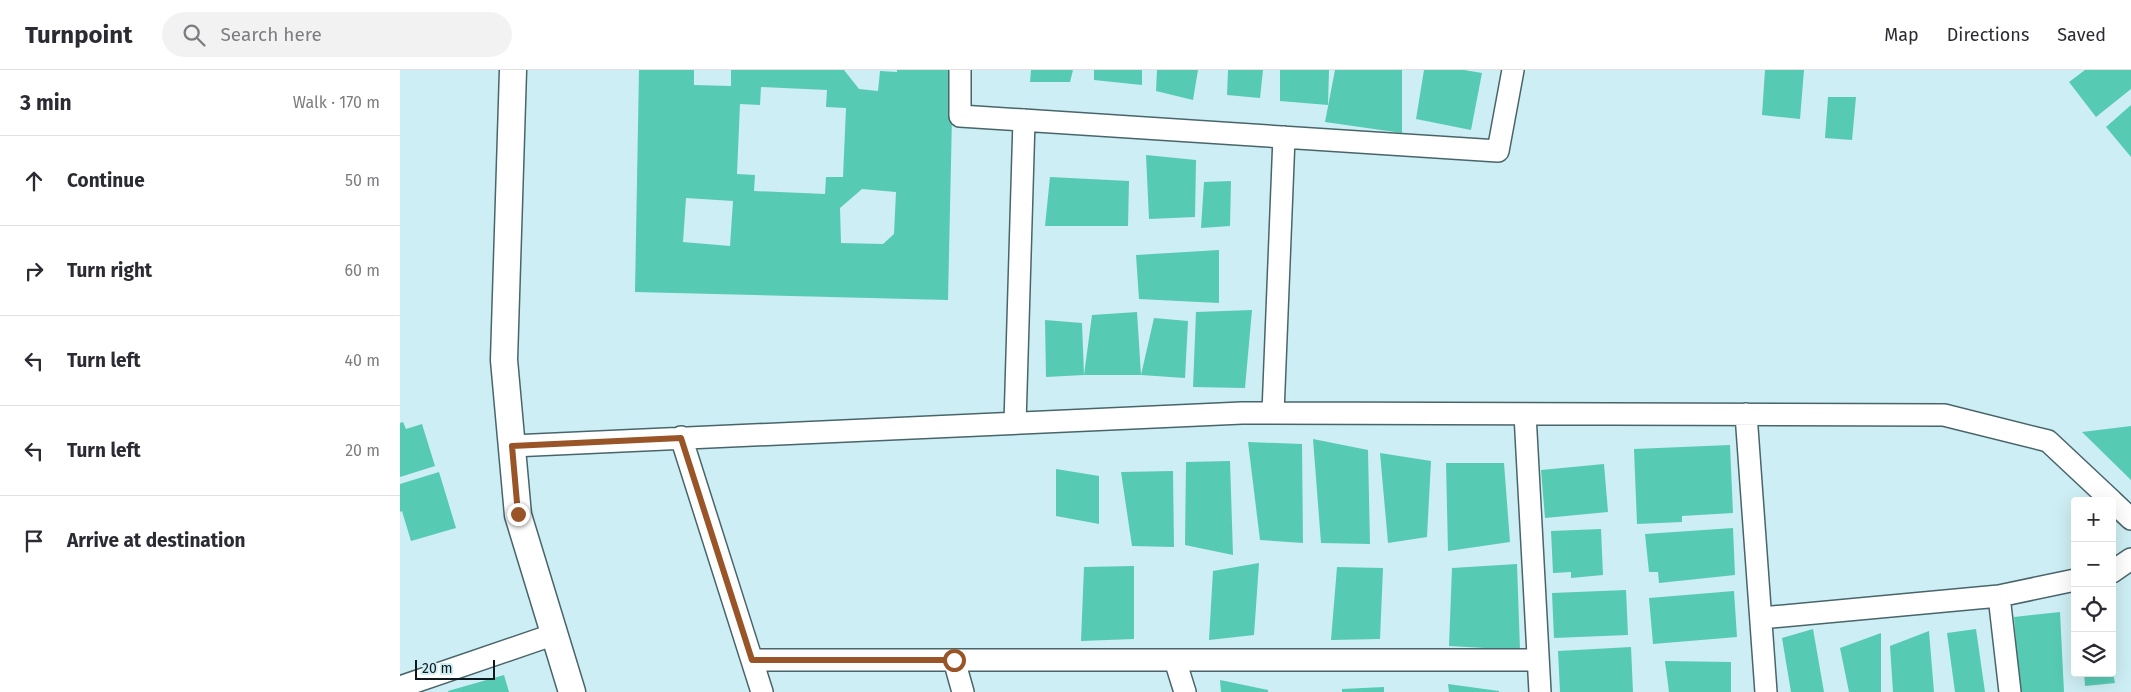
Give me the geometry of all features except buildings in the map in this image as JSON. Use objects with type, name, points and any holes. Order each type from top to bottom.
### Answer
[{"type":"street","points":[[513,70],[504,360],[518,514],[572,692]]},
{"type":"street","points":[[960,70],[960,116],[1498,151],[1513,70]]},
{"type":"street","points":[[1015,423],[1024,120]]},
{"type":"street","points":[[1273,413],[1284,137]]},
{"type":"street","points":[[512,446],[1273,413],[1944,415],[2048,441],[2108,497]]},
{"type":"street","points":[[1525,414],[1540,692]]},
{"type":"street","points":[[1746,414],[1766,692]]},
{"type":"street","points":[[681,438],[762,692]]},
{"type":"street","points":[[2116,505],[2131,519]]},
{"type":"street","points":[[2116,569],[2131,558]]},
{"type":"street","points":[[1760,618],[1998,596],[2071,581]]},
{"type":"street","points":[[1998,596],[2010,692]]},
{"type":"street","points":[[400,687],[555,634]]},
{"type":"street","points":[[752,660],[1538,660]]},
{"type":"street","points":[[954,660],[963,692]]},
{"type":"street","points":[[1175,660],[1185,692]]},
{"type":"route","points":[[518,514],[512,446],[681,438],[752,660],[954,660]]}]
